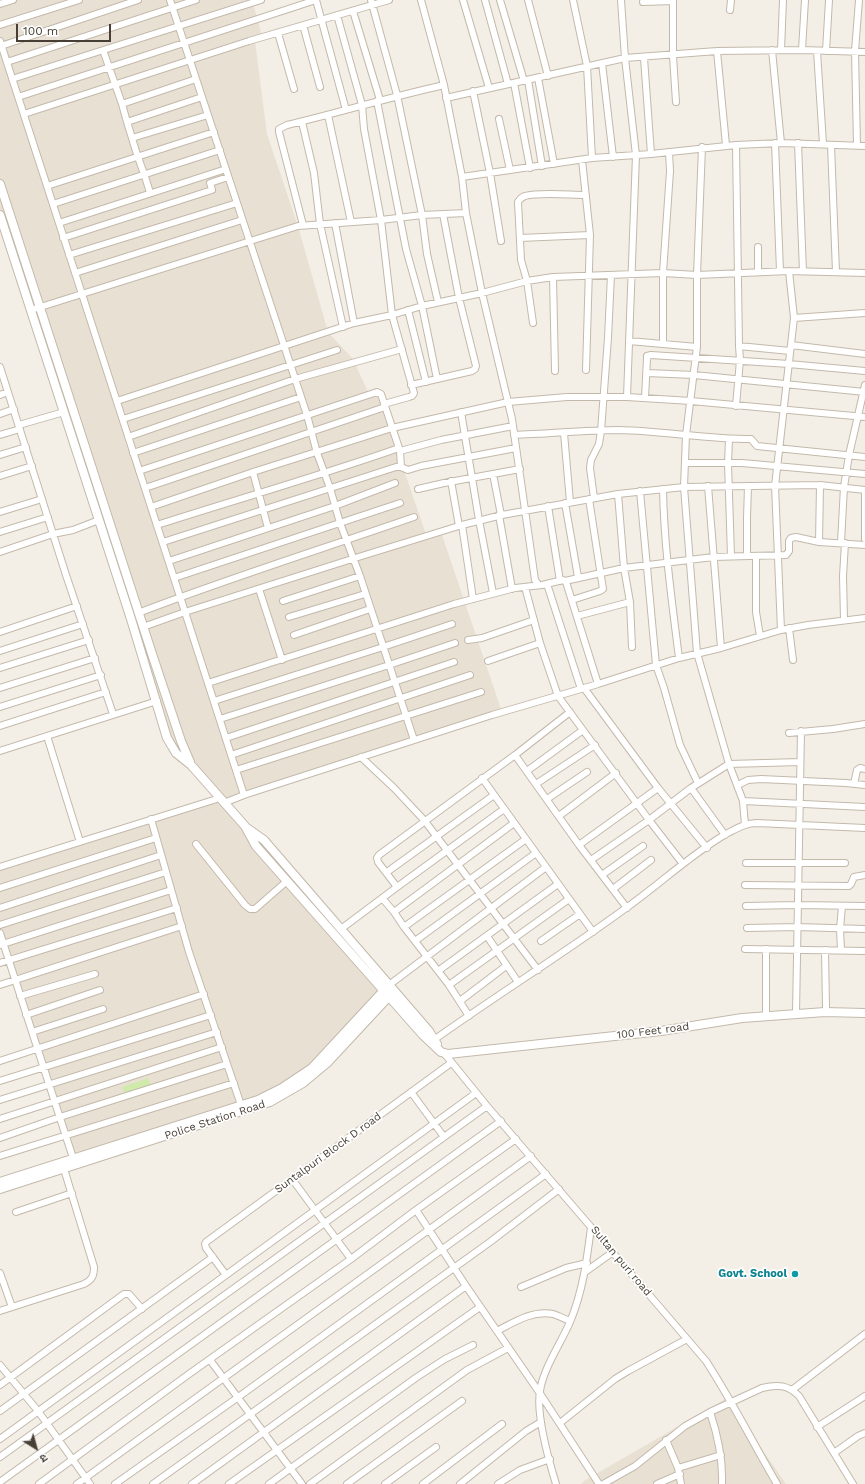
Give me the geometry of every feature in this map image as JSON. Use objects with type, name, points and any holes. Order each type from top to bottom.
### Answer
[{"type":"street","points":[[0,4],[12,0]]},
{"type":"street","points":[[0,25],[79,0]]},
{"type":"street","points":[[138,0],[1,43],[244,795]]},
{"type":"street","points":[[170,0],[307,415],[317,453],[330,488],[340,523],[352,559],[360,576],[414,740]]},
{"type":"street","points":[[7,62],[196,0]]},
{"type":"street","points":[[12,79],[261,0]]},
{"type":"street","points":[[18,97],[316,0],[346,110]]},
{"type":"street","points":[[24,114],[190,60],[353,10],[372,2],[389,0]]},
{"type":"street","points":[[421,0],[444,85],[462,177],[466,214],[482,293],[513,426],[535,580],[538,584]]},
{"type":"street","points":[[463,0],[488,88]]},
{"type":"street","points":[[485,0],[511,84],[530,168]]},
{"type":"street","points":[[500,0],[526,81],[542,166]]},
{"type":"street","points":[[528,0],[548,76]]},
{"type":"street","points":[[573,0],[587,66],[592,158]]},
{"type":"street","points":[[620,0],[636,155],[627,397]]},
{"type":"street","points":[[730,10],[731,0]]},
{"type":"street","points":[[781,50],[783,0]]},
{"type":"street","points":[[802,50],[806,0]]},
{"type":"street","points":[[826,51],[829,0]]},
{"type":"street","points":[[857,145],[855,51],[859,0]]},
{"type":"street","points":[[643,2],[673,1],[673,56],[676,102]]},
{"type":"street","points":[[372,2],[397,95],[422,215],[427,254],[438,302]]},
{"type":"street","points":[[353,10],[378,100],[406,249],[422,306],[437,379]]},
{"type":"street","points":[[145,488],[312,432],[412,396],[414,393],[392,315],[381,220],[364,129],[362,105],[337,15]]},
{"type":"street","points":[[303,25],[320,87]]},
{"type":"street","points":[[278,33],[294,89]]},
{"type":"street","points":[[104,50],[150,193]]},
{"type":"street","points":[[446,98],[625,58],[772,50],[865,52]]},
{"type":"street","points":[[772,50],[778,143],[780,271]]},
{"type":"street","points":[[817,50],[823,144]]},
{"type":"street","points":[[717,52],[726,145]]},
{"type":"street","points":[[644,58],[651,154]]},
{"type":"street","points":[[602,63],[613,156]]},
{"type":"street","points":[[538,78],[554,164]]},
{"type":"street","points":[[122,104],[196,79]]},
{"type":"street","points":[[303,225],[279,132],[281,127],[397,95],[444,85]]},
{"type":"street","points":[[473,92],[490,173],[501,241]]},
{"type":"street","points":[[127,122],[202,97]]},
{"type":"street","points":[[328,115],[350,222]]},
{"type":"street","points":[[132,138],[208,116]]},
{"type":"street","points":[[499,119],[510,170]]},
{"type":"street","points":[[302,122],[314,173],[320,224],[344,327]]},
{"type":"street","points":[[47,186],[214,132]]},
{"type":"street","points":[[798,143],[803,272]]},
{"type":"street","points":[[462,177],[592,158],[651,154],[726,145],[798,143],[865,146]]},
{"type":"street","points":[[831,144],[836,272]]},
{"type":"street","points":[[736,145],[737,272],[740,360],[736,406]]},
{"type":"street","points":[[702,147],[697,275],[697,347],[686,435],[684,486],[697,653],[729,764],[743,801],[745,825]]},
{"type":"street","points":[[53,204],[220,150]]},
{"type":"street","points":[[663,344],[663,273],[670,171],[669,152]]},
{"type":"street","points":[[582,160],[590,235],[586,370]]},
{"type":"street","points":[[58,222],[226,169]]},
{"type":"street","points":[[63,238],[212,190],[210,183],[228,177]]},
{"type":"street","points":[[0,184],[138,613],[181,741],[191,765]]},
{"type":"street","points":[[533,323],[527,281],[521,260],[518,202],[520,198],[524,196],[533,195],[586,195]]},
{"type":"street","points":[[69,255],[237,202]]},
{"type":"street","points":[[411,385],[472,371],[476,366],[459,298],[443,214]]},
{"type":"street","points":[[31,310],[298,226],[381,220],[422,215],[466,214]]},
{"type":"street","points":[[0,215],[157,701],[167,738],[176,753],[191,765],[245,826],[264,840],[341,929],[389,991]]},
{"type":"street","points":[[75,273],[242,220]]},
{"type":"street","points":[[335,223],[354,323]]},
{"type":"street","points":[[520,238],[590,235]]},
{"type":"street","points":[[758,247],[758,272]]},
{"type":"street","points":[[117,400],[354,323],[553,276],[663,273],[697,275],[780,271],[865,273]]},
{"type":"street","points":[[781,630],[775,486],[794,318],[789,271]]},
{"type":"street","points":[[572,600],[603,589],[600,573],[590,468],[591,460],[599,444],[601,431],[611,275]]},
{"type":"street","points":[[553,276],[555,371]]},
{"type":"street","points":[[408,310],[426,382]]},
{"type":"street","points":[[794,318],[865,313]]},
{"type":"street","points":[[629,340],[697,347]]},
{"type":"street","points":[[739,346],[791,348],[865,354]]},
{"type":"street","points":[[128,437],[295,379],[402,349]]},
{"type":"street","points":[[123,419],[337,350]]},
{"type":"street","points":[[645,398],[647,356],[651,355],[740,360],[865,371]]},
{"type":"street","points":[[0,367],[1,376],[20,427],[53,534],[113,714]]},
{"type":"street","points":[[647,373],[864,392]]},
{"type":"street","points":[[844,620],[844,487],[848,473],[849,455],[862,417],[865,384]]},
{"type":"street","points":[[0,395],[8,392]]},
{"type":"street","points":[[139,471],[377,392],[381,394],[385,405],[399,449],[401,467]]},
{"type":"street","points":[[134,453],[301,397]]},
{"type":"street","points":[[151,507],[253,472],[317,453],[392,428],[508,402],[567,397],[627,397],[691,401],[862,417]]},
{"type":"street","points":[[0,414],[14,409]]},
{"type":"street","points":[[0,435],[64,412]]},
{"type":"street","points":[[461,412],[493,594]]},
{"type":"street","points":[[157,525],[399,449],[513,426]]},
{"type":"street","points":[[514,435],[618,430],[729,439],[751,439],[757,446],[865,457]]},
{"type":"street","points":[[564,433],[568,502],[578,577]]},
{"type":"street","points":[[729,439],[728,486],[731,556]]},
{"type":"street","points":[[0,455],[26,447]]},
{"type":"street","points":[[163,542],[396,467],[401,467],[408,470],[516,448]]},
{"type":"street","points":[[685,463],[728,463],[865,474]]},
{"type":"street","points":[[0,476],[32,466]]},
{"type":"street","points":[[418,489],[451,481],[520,469]]},
{"type":"street","points":[[253,472],[260,492],[268,528]]},
{"type":"street","points":[[493,474],[512,588]]},
{"type":"street","points":[[451,481],[474,599]]},
{"type":"street","points":[[169,561],[335,506],[395,483]]},
{"type":"street","points":[[143,627],[185,612],[460,525],[500,515],[568,502],[640,491],[684,486],[820,485],[865,490],[865,539]]},
{"type":"street","points":[[819,542],[820,485]]},
{"type":"street","points":[[708,486],[721,648]]},
{"type":"street","points":[[747,556],[748,486]]},
{"type":"street","points":[[663,489],[667,563],[679,658]]},
{"type":"street","points":[[640,491],[656,665],[680,745],[698,783]]},
{"type":"street","points":[[618,494],[624,568],[630,602],[632,647]]},
{"type":"street","points":[[0,512],[42,499]]},
{"type":"street","points":[[174,578],[400,502]]},
{"type":"street","points":[[548,506],[562,581],[572,600],[598,684]]},
{"type":"street","points":[[0,532],[48,517]]},
{"type":"street","points":[[138,613],[180,596],[283,560],[414,518]]},
{"type":"street","points":[[0,552],[53,534],[73,530],[99,520]]},
{"type":"street","points":[[208,683],[512,588],[546,584],[624,568],[647,565],[713,557],[777,555],[788,553],[789,541],[791,538],[796,537],[819,542],[865,545]]},
{"type":"street","points":[[756,556],[756,612],[760,636]]},
{"type":"street","points":[[283,601],[360,576]]},
{"type":"street","points":[[546,584],[582,689],[658,788],[707,848]]},
{"type":"street","points":[[525,587],[540,643],[558,696],[683,864]]},
{"type":"street","points":[[259,589],[282,660]]},
{"type":"street","points":[[289,617],[366,594]]},
{"type":"street","points":[[577,616],[630,602]]},
{"type":"street","points":[[0,632],[77,606]]},
{"type":"street","points":[[294,635],[370,609]]},
{"type":"street","points":[[0,868],[151,819],[244,795],[492,715],[582,689],[679,658],[721,648],[789,628],[865,618]]},
{"type":"street","points":[[468,640],[482,638],[534,620]]},
{"type":"street","points":[[0,651],[83,624]]},
{"type":"street","points":[[214,701],[452,624]]},
{"type":"street","points":[[789,628],[793,660]]},
{"type":"street","points":[[0,668],[89,640]]},
{"type":"street","points":[[220,719],[455,643]]},
{"type":"street","points":[[488,661],[540,643]]},
{"type":"street","points":[[0,688],[95,658]]},
{"type":"street","points":[[226,738],[395,683],[454,662]]},
{"type":"street","points":[[0,707],[101,675]]},
{"type":"street","points":[[231,755],[470,675]]},
{"type":"street","points":[[0,726],[106,692]]},
{"type":"street","points":[[236,770],[481,692]]},
{"type":"street","points":[[0,751],[157,701]]},
{"type":"street","points":[[397,887],[378,862],[377,858],[379,855],[424,820],[515,755],[570,712]]},
{"type":"street","points":[[789,732],[833,729],[865,724]]},
{"type":"street","points":[[527,771],[583,730]]},
{"type":"street","points":[[796,1014],[797,885],[801,731]]},
{"type":"street","points":[[47,736],[80,842]]},
{"type":"street","points":[[536,784],[595,745]]},
{"type":"street","points":[[515,755],[579,845],[627,908]]},
{"type":"street","points":[[361,757],[394,788],[424,820],[538,970]]},
{"type":"street","points":[[591,860],[649,820],[690,788],[729,764],[800,762]]},
{"type":"street","points":[[854,784],[857,770],[860,768],[865,769]]},
{"type":"street","points":[[547,799],[587,772]]},
{"type":"street","points":[[558,816],[616,774]]},
{"type":"street","points":[[482,778],[593,932]]},
{"type":"street","points":[[738,785],[748,780],[761,779],[799,780],[865,786]]},
{"type":"street","points":[[579,845],[658,788]]},
{"type":"street","points":[[690,788],[725,835]]},
{"type":"street","points":[[387,872],[494,795]]},
{"type":"street","points":[[743,801],[865,807]]},
{"type":"street","points":[[341,929],[504,809]]},
{"type":"street","points":[[151,819],[176,908],[241,1105]]},
{"type":"street","points":[[394,912],[514,823]]},
{"type":"street","points":[[432,1041],[593,932],[627,908],[683,864],[725,835],[745,825],[750,823],[799,824],[865,828]]},
{"type":"street","points":[[245,826],[256,846],[389,991],[429,1031],[432,1041],[443,1053]]},
{"type":"street","points":[[0,888],[156,838]]},
{"type":"street","points":[[404,927],[526,839]]},
{"type":"street","points":[[196,844],[245,905],[250,909],[255,909],[287,881]]},
{"type":"street","points":[[602,875],[643,846]]},
{"type":"street","points":[[415,941],[536,853]]},
{"type":"street","points":[[0,908],[161,855]]},
{"type":"street","points":[[613,889],[652,860]]},
{"type":"street","points":[[746,863],[845,863]]},
{"type":"street","points":[[389,991],[427,956],[546,867]]},
{"type":"street","points":[[0,925],[166,872]]},
{"type":"street","points":[[745,885],[849,886],[854,877],[865,875]]},
{"type":"street","points":[[438,971],[558,884]]},
{"type":"street","points":[[2,944],[171,890]]},
{"type":"street","points":[[382,898],[449,985],[469,1016]]},
{"type":"street","points":[[449,985],[569,899]]},
{"type":"street","points":[[746,906],[797,904],[865,906]]},
{"type":"street","points":[[841,950],[840,929],[842,906]]},
{"type":"street","points":[[0,963],[176,908]]},
{"type":"street","points":[[542,941],[580,914]]},
{"type":"street","points":[[0,984],[182,926]]},
{"type":"street","points":[[747,928],[797,927],[865,929]]},
{"type":"street","points":[[0,933],[2,944],[9,960],[73,1158]]},
{"type":"street","points":[[487,936],[518,982]]},
{"type":"street","points":[[745,949],[865,951]]},
{"type":"street","points":[[766,949],[766,1016]]},
{"type":"street","points":[[825,950],[825,1012]]},
{"type":"street","points":[[460,1001],[506,966]]},
{"type":"street","points":[[20,996],[95,974]]},
{"type":"street","points":[[26,1014],[100,990]]},
{"type":"street","name":"Police Station Road","points":[[0,1182],[258,1100],[282,1088],[312,1068],[389,991]]},
{"type":"street","name":"Police Station Road","points":[[0,1189],[270,1102],[303,1083],[327,1063],[389,991]]},
{"type":"street","points":[[0,1061],[204,994]]},
{"type":"street","points":[[32,1032],[103,1010]]},
{"type":"street","name":"100 Feet road","points":[[443,1053],[646,1033],[742,1018],[825,1012],[865,1013]]},
{"type":"street","points":[[0,1081],[211,1015]]},
{"type":"street","points":[[0,1100],[216,1032]]},
{"type":"street","points":[[0,1119],[222,1047]]},
{"type":"street","name":"Sultan puri road","points":[[443,1053],[706,1361],[725,1390],[778,1484]]},
{"type":"street","name":"Suntalpuri Block D road","points":[[213,1257],[206,1248],[206,1242],[451,1063]]},
{"type":"street","points":[[0,1138],[60,1117],[227,1064]]},
{"type":"street","points":[[0,1156],[234,1083]]},
{"type":"street","points":[[411,1092],[444,1137]]},
{"type":"street","points":[[0,1439],[476,1092]]},
{"type":"street","points":[[0,1457],[324,1222],[487,1106]]},
{"type":"street","points":[[0,1482],[501,1122]]},
{"type":"street","points":[[39,1484],[516,1139]]},
{"type":"street","points":[[77,1484],[531,1156]]},
{"type":"street","points":[[0,1311],[84,1284],[94,1277],[94,1267],[64,1168]]},
{"type":"street","points":[[115,1484],[237,1398],[546,1174]]},
{"type":"street","points":[[292,1179],[351,1259]]},
{"type":"street","points":[[153,1484],[560,1190]]},
{"type":"street","points":[[16,1212],[72,1193]]},
{"type":"street","points":[[416,1210],[480,1307],[560,1423],[599,1484]]},
{"type":"street","points":[[556,1484],[541,1422],[539,1392],[580,1295],[587,1262],[591,1226]]},
{"type":"street","points":[[585,1272],[613,1252]]},
{"type":"street","points":[[0,1411],[213,1257],[226,1274]]},
{"type":"street","points":[[521,1287],[566,1268],[587,1262]]},
{"type":"street","points":[[0,1273],[3,1289],[12,1307]]},
{"type":"street","points":[[192,1484],[466,1286]]},
{"type":"street","points":[[0,1385],[124,1294],[129,1294],[142,1309]]},
{"type":"street","points":[[229,1484],[480,1307]]},
{"type":"street","points":[[497,1331],[518,1320],[536,1314],[546,1313],[570,1321]]},
{"type":"street","points":[[792,1390],[865,1334]]},
{"type":"street","points":[[560,1423],[621,1375],[687,1339]]},
{"type":"street","points":[[269,1484],[439,1362],[473,1345]]},
{"type":"street","points":[[310,1484],[462,1374],[508,1348]]},
{"type":"street","points":[[210,1360],[276,1451],[302,1484]]},
{"type":"street","points":[[0,1365],[38,1411],[90,1484]]},
{"type":"street","points":[[603,1484],[629,1470],[686,1426],[710,1412],[762,1388],[771,1386],[784,1386],[792,1390],[804,1402],[817,1427],[854,1484]]},
{"type":"street","points":[[817,1427],[865,1396]]},
{"type":"street","points":[[347,1484],[462,1401]]},
{"type":"street","points":[[710,1412],[719,1442],[722,1484]]},
{"type":"street","points":[[460,1484],[526,1431],[541,1422]]},
{"type":"street","points":[[423,1484],[502,1424]]},
{"type":"street","points":[[834,1453],[858,1436],[865,1433]]},
{"type":"street","points":[[666,1440],[679,1471],[680,1484]]},
{"type":"street","points":[[385,1484],[436,1447]]},
{"type":"street","points":[[657,1484],[679,1471],[721,1455]]},
{"type":"street","points":[[498,1484],[520,1470],[550,1459]]},
{"type":"shaded area","points":[[0,0],[252,0],[263,39],[255,41],[267,134],[298,226],[328,332],[353,359],[368,392],[377,392],[427,537],[441,532],[502,712],[225,803],[264,840],[389,985],[312,1068],[282,1088],[73,1158],[0,932],[0,869],[219,798],[170,744],[0,214]]},
{"type":"shaded area","points":[[727,1398],[786,1484],[581,1484],[584,1481]]},
{"type":"green space","points":[[148,1078],[152,1088],[127,1096],[127,1093],[124,1092],[122,1087]]},
{"type":"place","name":"Govt. School","points":[[795,1274]]}]
